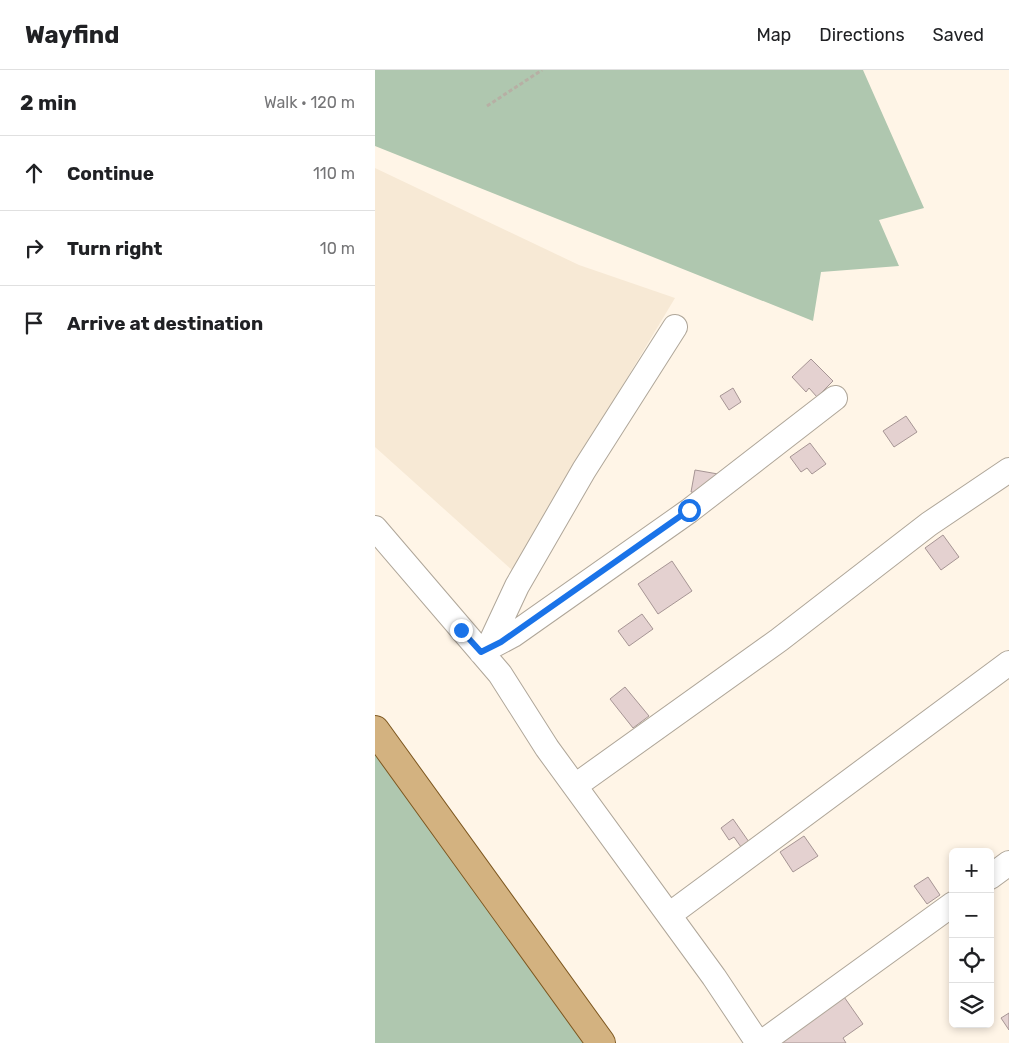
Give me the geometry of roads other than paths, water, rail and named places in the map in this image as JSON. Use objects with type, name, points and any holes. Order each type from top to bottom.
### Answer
[{"type":"main road","points":[[375,730],[601,1043]]},
{"type":"lane","points":[[485,650],[517,586],[560,511],[675,327]]},
{"type":"lane","points":[[485,650],[520,630],[689,510],[835,398]]},
{"type":"lane","points":[[575,786],[779,640],[937,518],[1009,470]]},
{"type":"lane","points":[[375,528],[485,650],[537,733],[759,1043],[949,907]]},
{"type":"lane","points":[[669,915],[1009,663]]},
{"type":"lane","points":[[994,874],[1009,863]]}]
